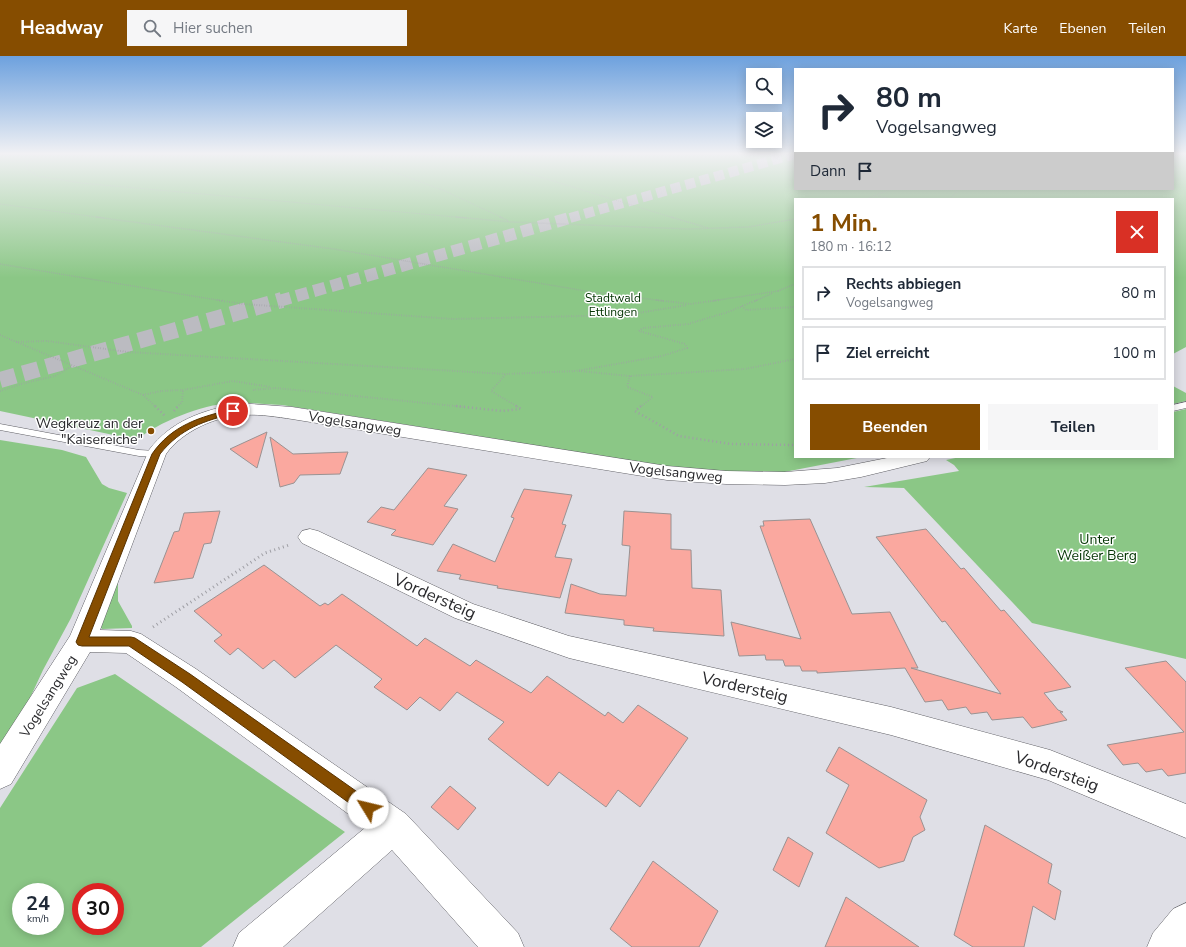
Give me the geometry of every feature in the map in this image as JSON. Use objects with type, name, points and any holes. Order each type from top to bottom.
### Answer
[{"type":"street","name":"Vogelsangweg","points":[[0,773],[82,642],[156,454],[167,440],[180,430],[200,420],[221,413],[244,409],[292,413],[667,473],[719,478],[766,479],[824,476],[915,458]]},
{"type":"street","name":"Vordersteig","points":[[310,537],[464,611],[569,647],[890,722],[1050,765],[1186,821]]},
{"type":"street","points":[[82,642],[131,642],[186,678],[394,826],[504,947]]},
{"type":"street","points":[[253,947],[394,826]]},
{"type":"street","points":[[1168,947],[1186,922]]},
{"type":"lane","points":[[1174,408],[1186,405]]},
{"type":"lane","points":[[0,427],[139,453],[156,454]]},
{"type":"path","points":[[209,195],[511,222],[689,229],[748,227],[794,219]]},
{"type":"path","points":[[453,195],[511,222]]},
{"type":"path","points":[[594,195],[710,228]]},
{"type":"path","points":[[870,198],[880,195]]},
{"type":"path","points":[[877,196],[887,198]]},
{"type":"path","points":[[0,204],[334,249],[586,291],[690,304]]},
{"type":"path","points":[[0,264],[243,304],[453,319],[626,315],[679,308],[690,304],[778,291]]},
{"type":"path","points":[[16,342],[47,341],[128,352],[506,374],[576,371],[662,356],[687,348],[685,344],[639,331],[643,328],[688,324],[742,306],[794,284]]},
{"type":"path","points":[[742,306],[746,310],[794,307]]},
{"type":"path","points":[[0,334],[143,394],[170,420]]},
{"type":"path","points":[[576,371],[630,376],[745,369],[794,359]]},
{"type":"path","points":[[0,391],[21,384],[55,376],[73,365]]},
{"type":"path","points":[[143,394],[160,391],[183,390],[233,381],[276,388],[502,411],[520,409],[491,391],[506,374]]},
{"type":"path","points":[[630,376],[627,387],[653,398],[635,411],[679,436],[731,444],[794,445]]},
{"type":"path","points":[[246,390],[276,388]]},
{"type":"path","points":[[173,413],[182,402],[183,390]]},
{"type":"path","points":[[178,611],[265,554],[310,537]]},
{"type":"green space","name":"Stadtwald Ettlingen","points":[[0,195],[1186,195],[1186,347],[1174,353],[1174,198],[794,198],[794,458],[857,458],[774,474],[691,470],[282,405],[243,403],[219,404],[194,411],[168,421],[146,433],[137,440],[0,411]]},
{"type":"green space","points":[[1174,387],[1186,393],[1186,401],[1174,404]]},
{"type":"green space","name":"Unter Weißer Berg","points":[[1186,409],[1186,659],[1032,623],[904,488],[864,487],[959,471],[954,465],[946,460],[955,458],[1174,458],[1174,412]]},
{"type":"green space","points":[[0,440],[62,450],[86,457],[102,484],[109,488],[127,493],[71,618],[43,670],[23,713],[0,750]]},
{"type":"green space","points":[[118,577],[118,601],[132,628],[102,629],[97,622]]},
{"type":"green space","points":[[115,674],[345,832],[201,947],[0,947],[0,808],[77,688]]},
{"type":"building","points":[[267,432],[257,468],[230,449]]},
{"type":"building","points":[[270,437],[293,454],[348,452],[340,474],[300,475],[294,483],[280,487]]},
{"type":"building","points":[[428,468],[467,475],[444,506],[458,509],[433,545],[391,535],[396,530],[367,522],[381,507],[394,510]]},
{"type":"building","points":[[524,489],[572,495],[562,524],[566,525],[555,557],[572,559],[560,598],[497,588],[498,586],[459,579],[461,575],[437,571],[453,544],[495,562],[514,518],[511,517]]},
{"type":"building","points":[[220,511],[211,543],[204,544],[193,578],[154,583],[174,532],[179,531],[184,513]]},
{"type":"building","points":[[624,511],[671,514],[671,549],[691,550],[692,588],[721,590],[724,636],[653,631],[654,628],[624,625],[624,620],[565,613],[571,584],[600,594],[626,596],[630,546],[622,545]]},
{"type":"building","points":[[810,519],[852,614],[890,612],[918,668],[911,668],[1001,694],[945,621],[942,622],[876,537],[926,529],[961,569],[964,568],[1001,611],[1004,610],[1071,687],[1044,693],[1058,710],[1063,712],[1060,712],[1067,720],[1032,728],[1023,717],[992,720],[987,712],[971,714],[966,707],[948,710],[942,700],[925,702],[905,668],[817,673],[817,671],[802,671],[800,666],[785,666],[783,660],[766,660],[765,655],[739,656],[731,622],[801,639],[760,526],[764,526],[763,521]]},
{"type":"building","points":[[264,565],[320,606],[325,603],[328,605],[342,594],[417,646],[425,638],[470,666],[476,660],[531,693],[547,676],[605,716],[608,712],[623,723],[638,705],[688,738],[640,807],[618,790],[606,807],[559,772],[548,786],[488,739],[504,722],[457,692],[440,711],[420,697],[407,710],[374,687],[382,679],[336,645],[295,678],[274,660],[263,669],[238,648],[230,655],[214,641],[222,635],[194,611]]},
{"type":"building","points":[[1166,661],[1186,682],[1186,773],[1168,776],[1162,769],[1146,772],[1138,763],[1123,765],[1107,745],[1184,732],[1125,668]]},
{"type":"building","points":[[839,747],[927,800],[920,817],[925,830],[913,837],[904,861],[879,868],[826,833],[849,785],[826,771]]},
{"type":"building","points":[[450,786],[476,808],[458,830],[431,807]]},
{"type":"building","points":[[985,825],[1052,864],[1048,883],[1061,891],[1055,920],[1033,906],[1024,947],[973,947],[954,935]]},
{"type":"building","points":[[788,837],[813,853],[799,887],[773,870]]},
{"type":"building","points":[[653,861],[718,911],[699,947],[632,947],[610,929]]},
{"type":"building","points":[[846,897],[919,947],[825,947]]},
{"type":"tunnel","points":[[570,218],[652,195]]},
{"type":"tunnel","points":[[279,301],[573,217]]},
{"type":"tunnel","points":[[0,380],[282,300]]},
{"type":"place","name":"Wegkreuz an der \"Kaisereiche\"","points":[[151,431]]},
{"type":"route","points":[[233,411],[221,413],[200,420],[180,430],[167,440],[156,454],[82,642],[131,642],[186,678],[368,808]]}]
